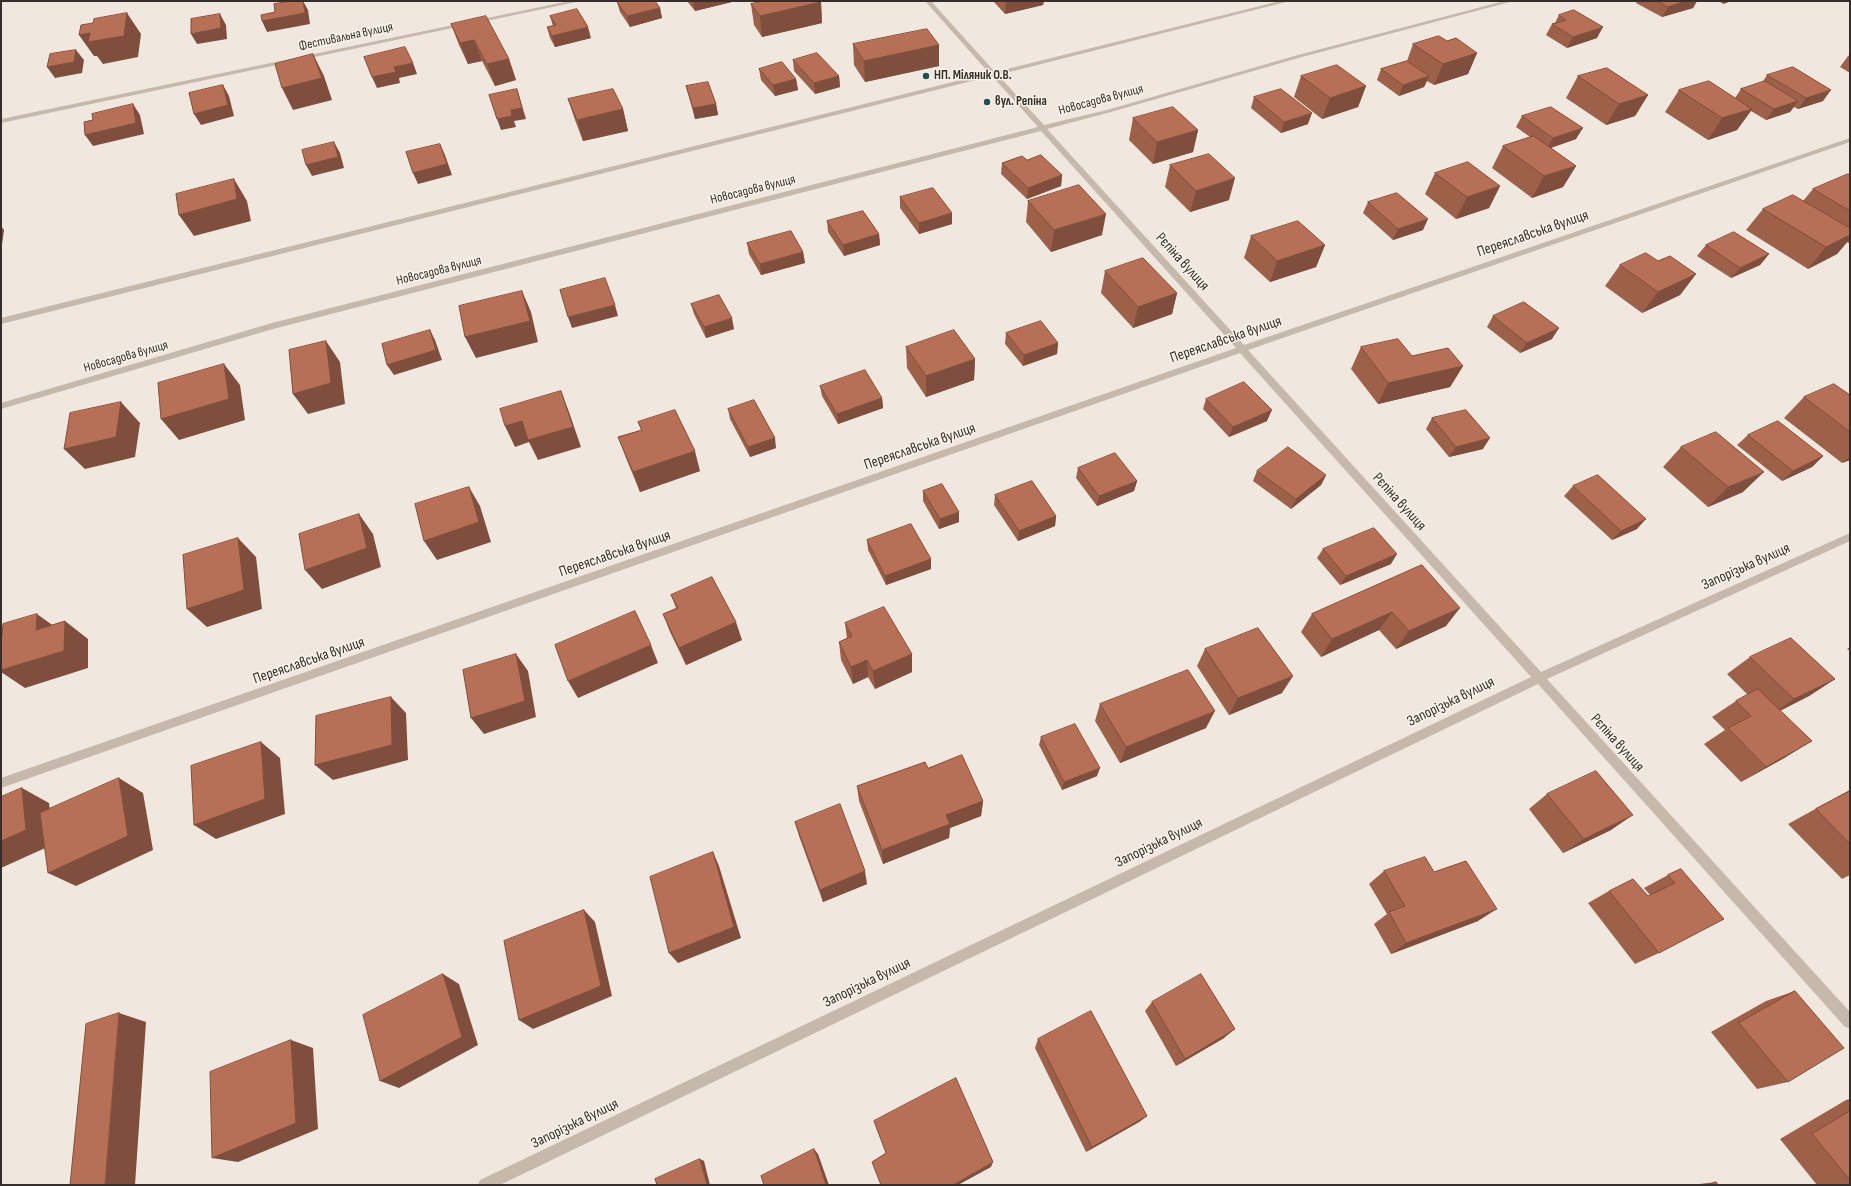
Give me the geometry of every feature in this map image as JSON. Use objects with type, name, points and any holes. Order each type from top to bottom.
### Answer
[{"type":"street","name":"Фестивальна вулиця","points":[[1,121],[578,1]]},
{"type":"street","name":"Рєпіна вулиця","points":[[928,1],[1850,1022]]},
{"type":"street","points":[[1,321],[1287,1]]},
{"type":"street","name":"Новосадова вулиця","points":[[1,406],[272,326],[1109,111],[1300,56],[1511,1]]},
{"type":"street","name":"Переяславська вулиця","points":[[1,783],[1242,349],[1850,140]]},
{"type":"street","name":"Запорізька вулиця","points":[[485,1185],[1539,678],[1850,537]]},
{"type":"building","points":[[303,1],[305,13],[262,21],[261,15],[275,12],[274,4]]},
{"type":"building","points":[[655,1],[660,8],[627,16],[617,2]]},
{"type":"building","points":[[764,1],[821,2],[760,16],[751,4]]},
{"type":"building","points":[[1658,1],[1686,1],[1668,7]]},
{"type":"building","points":[[577,9],[588,27],[552,36],[547,27],[556,25],[550,16]]},
{"type":"building","points":[[1574,10],[1603,27],[1573,37],[1552,24],[1566,20],[1559,15]]},
{"type":"building","points":[[127,13],[124,36],[88,42],[90,33],[79,35],[81,25],[93,23],[94,19]]},
{"type":"building","points":[[220,14],[221,28],[191,34],[191,19]]},
{"type":"building","points":[[486,16],[509,59],[487,64],[474,40],[460,43],[451,24]]},
{"type":"building","points":[[927,29],[939,45],[864,61],[853,44]]},
{"type":"building","points":[[1439,36],[1447,41],[1456,38],[1477,53],[1443,64],[1413,44]]},
{"type":"building","points":[[405,47],[413,63],[394,67],[396,72],[372,77],[364,57]]},
{"type":"building","points":[[76,50],[74,62],[47,67],[50,54]]},
{"type":"building","points":[[817,53],[839,76],[814,83],[793,60]]},
{"type":"building","points":[[313,54],[322,78],[282,88],[275,64]]},
{"type":"building","points":[[1407,61],[1429,76],[1403,85],[1381,69]]},
{"type":"building","points":[[782,62],[796,79],[773,85],[759,69]]},
{"type":"building","points":[[1337,65],[1366,86],[1330,98],[1301,76]]},
{"type":"building","points":[[1793,67],[1831,90],[1806,98],[1767,75]]},
{"type":"building","points":[[1607,68],[1648,95],[1619,104],[1578,76]]},
{"type":"building","points":[[1709,81],[1752,109],[1722,118],[1679,90]]},
{"type":"building","points":[[1765,81],[1798,101],[1774,109],[1741,89]]},
{"type":"building","points":[[708,82],[716,104],[693,108],[686,86]]},
{"type":"building","points":[[223,85],[228,105],[194,114],[189,93]]},
{"type":"building","points":[[517,89],[522,108],[511,110],[512,116],[497,119],[489,95]]},
{"type":"building","points":[[613,89],[623,109],[577,120],[568,99]]},
{"type":"building","points":[[1281,89],[1312,113],[1284,122],[1254,97]]},
{"type":"building","points":[[133,104],[136,123],[85,135],[84,122],[93,120],[92,114]]},
{"type":"building","points":[[1173,107],[1198,130],[1157,142],[1133,118]]},
{"type":"building","points":[[1551,107],[1583,128],[1553,138],[1522,116]]},
{"type":"building","points":[[1534,136],[1576,166],[1544,176],[1503,146]]},
{"type":"building","points":[[334,142],[338,157],[306,165],[302,150]]},
{"type":"building","points":[[440,144],[447,164],[413,173],[406,152]]},
{"type":"building","points":[[1209,154],[1235,178],[1196,191],[1170,165]]},
{"type":"building","points":[[1041,155],[1062,175],[1028,188],[1002,163],[1022,156],[1027,160]]},
{"type":"building","points":[[1468,162],[1500,186],[1467,197],[1435,173]]},
{"type":"building","points":[[1848,174],[1850,175],[1850,211],[1813,189]]},
{"type":"building","points":[[234,179],[237,199],[179,215],[176,194]]},
{"type":"building","points":[[1079,185],[1106,214],[1054,230],[1028,201]]},
{"type":"building","points":[[933,188],[952,213],[919,223],[900,197]]},
{"type":"building","points":[[1397,193],[1428,219],[1398,229],[1368,202]]},
{"type":"building","points":[[1793,195],[1850,228],[1850,235],[1826,247],[1763,209]]},
{"type":"building","points":[[863,211],[879,234],[843,245],[827,221]]},
{"type":"building","points":[[1298,221],[1325,245],[1277,261],[1251,236]]},
{"type":"building","points":[[791,231],[803,252],[760,264],[747,243]]},
{"type":"building","points":[[1734,232],[1769,254],[1740,268],[1706,245]]},
{"type":"building","points":[[1646,253],[1658,261],[1670,256],[1696,274],[1658,292],[1620,265]]},
{"type":"building","points":[[1143,258],[1177,293],[1138,307],[1105,271]]},
{"type":"building","points":[[605,278],[615,305],[568,317],[560,290]]},
{"type":"building","points":[[522,291],[530,321],[465,337],[459,306]]},
{"type":"building","points":[[719,295],[732,318],[704,327],[691,304]]},
{"type":"building","points":[[1524,302],[1559,328],[1527,343],[1493,316]]},
{"type":"building","points":[[1041,321],[1058,343],[1024,355],[1006,333]]},
{"type":"building","points":[[430,330],[436,350],[387,365],[382,344]]},
{"type":"building","points":[[954,330],[975,359],[926,376],[906,347]]},
{"type":"building","points":[[1398,339],[1412,356],[1448,348],[1463,366],[1388,383],[1361,347]]},
{"type":"building","points":[[326,341],[331,383],[293,394],[289,350]]},
{"type":"building","points":[[224,364],[229,399],[161,419],[158,383]]},
{"type":"building","points":[[865,370],[882,398],[837,414],[820,386]]},
{"type":"building","points":[[1244,382],[1272,410],[1233,427],[1206,399]]},
{"type":"building","points":[[1834,384],[1850,395],[1850,432],[1804,397]]},
{"type":"building","points":[[561,391],[573,427],[528,440],[522,421],[505,426],[500,409]]},
{"type":"building","points":[[754,400],[775,438],[748,447],[728,409]]},
{"type":"building","points":[[121,402],[116,437],[64,449],[70,413]]},
{"type":"building","points":[[675,410],[695,451],[633,472],[618,437],[642,430],[638,422]]},
{"type":"building","points":[[1466,410],[1490,438],[1456,447],[1432,418]]},
{"type":"building","points":[[1778,421],[1823,456],[1793,471],[1748,435]]},
{"type":"building","points":[[1716,432],[1764,472],[1728,487],[1681,447]]},
{"type":"building","points":[[1288,447],[1326,475],[1296,499],[1257,471]]},
{"type":"building","points":[[1115,453],[1137,481],[1099,496],[1078,468]]},
{"type":"building","points":[[1598,475],[1646,519],[1621,531],[1573,486]]},
{"type":"building","points":[[1032,481],[1056,516],[1019,531],[995,495]]},
{"type":"building","points":[[942,484],[959,512],[940,519],[923,491]]},
{"type":"building","points":[[469,487],[479,522],[424,541],[415,504]]},
{"type":"building","points":[[359,514],[367,548],[305,570],[299,534]]},
{"type":"building","points":[[911,524],[931,559],[885,576],[867,540]]},
{"type":"building","points":[[1374,528],[1397,554],[1346,576],[1323,549]]},
{"type":"building","points":[[238,538],[244,590],[187,609],[183,555]]},
{"type":"building","points":[[1422,565],[1460,608],[1409,631],[1392,612],[1332,639],[1312,614]]},
{"type":"building","points":[[712,577],[736,622],[679,648],[663,614],[678,608],[671,595]]},
{"type":"building","points":[[884,607],[912,654],[873,671],[867,660],[851,667],[839,642],[852,636],[845,623]]},
{"type":"building","points":[[635,611],[651,645],[568,681],[555,645]]},
{"type":"building","points":[[37,614],[36,630],[65,621],[64,651],[1,670],[3,624]]},
{"type":"building","points":[[1258,628],[1293,676],[1238,698],[1205,649]]},
{"type":"building","points":[[1791,638],[1835,679],[1794,699],[1750,657]]},
{"type":"building","points":[[516,654],[525,701],[471,718],[463,670]]},
{"type":"building","points":[[1188,670],[1215,711],[1126,747],[1100,704]]},
{"type":"building","points":[[1758,689],[1812,741],[1766,767],[1728,728],[1751,716],[1736,701]]},
{"type":"building","points":[[391,697],[392,745],[315,765],[316,716]]},
{"type":"building","points":[[1075,724],[1100,768],[1064,782],[1041,737]]},
{"type":"building","points":[[261,742],[265,799],[194,825],[191,766]]},
{"type":"building","points":[[962,755],[983,801],[946,815],[950,824],[882,850],[857,786],[925,762],[928,768]]},
{"type":"building","points":[[1596,771],[1633,815],[1584,839],[1547,794]]},
{"type":"building","points":[[119,778],[128,836],[48,873],[40,813]]},
{"type":"building","points":[[22,788],[26,830],[1,841],[1,797]]},
{"type":"building","points":[[1850,791],[1850,844],[1816,809]]},
{"type":"building","points":[[840,804],[865,871],[820,890],[795,822]]},
{"type":"building","points":[[713,852],[734,927],[669,953],[650,877]]},
{"type":"building","points":[[1425,857],[1434,872],[1466,861],[1497,909],[1406,943],[1389,912],[1405,906],[1384,871]]},
{"type":"building","points":[[1681,869],[1724,919],[1659,953],[1609,891],[1633,879],[1648,896],[1675,883],[1668,875]]},
{"type":"building","points":[[584,910],[601,986],[519,1020],[504,941]]},
{"type":"building","points":[[443,974],[462,1037],[380,1081],[363,1015]]},
{"type":"building","points":[[1201,974],[1235,1029],[1185,1059],[1152,1002]]},
{"type":"building","points":[[1795,991],[1844,1048],[1788,1082],[1739,1023]]},
{"type":"building","points":[[1091,1011],[1147,1116],[1092,1147],[1038,1039]]},
{"type":"building","points":[[119,1013],[105,1185],[70,1185],[86,1024]]},
{"type":"building","points":[[291,1040],[296,1123],[212,1158],[210,1072]]},
{"type":"building","points":[[956,1078],[993,1162],[953,1185],[881,1185],[872,1162],[886,1153],[874,1121]]},
{"type":"building","points":[[1850,1111],[1850,1180],[1812,1134]]},
{"type":"building","points":[[814,1149],[826,1185],[764,1185],[761,1176]]},
{"type":"building","points":[[700,1159],[707,1185],[657,1185],[655,1179]]},
{"type":"building","points":[[1716,1182],[1718,1185],[1709,1185]]},
{"type":"place","name":"НП. Міляник О.В.","points":[[926,76]]},
{"type":"place","name":"вул. Репіна","points":[[987,102]]}]
